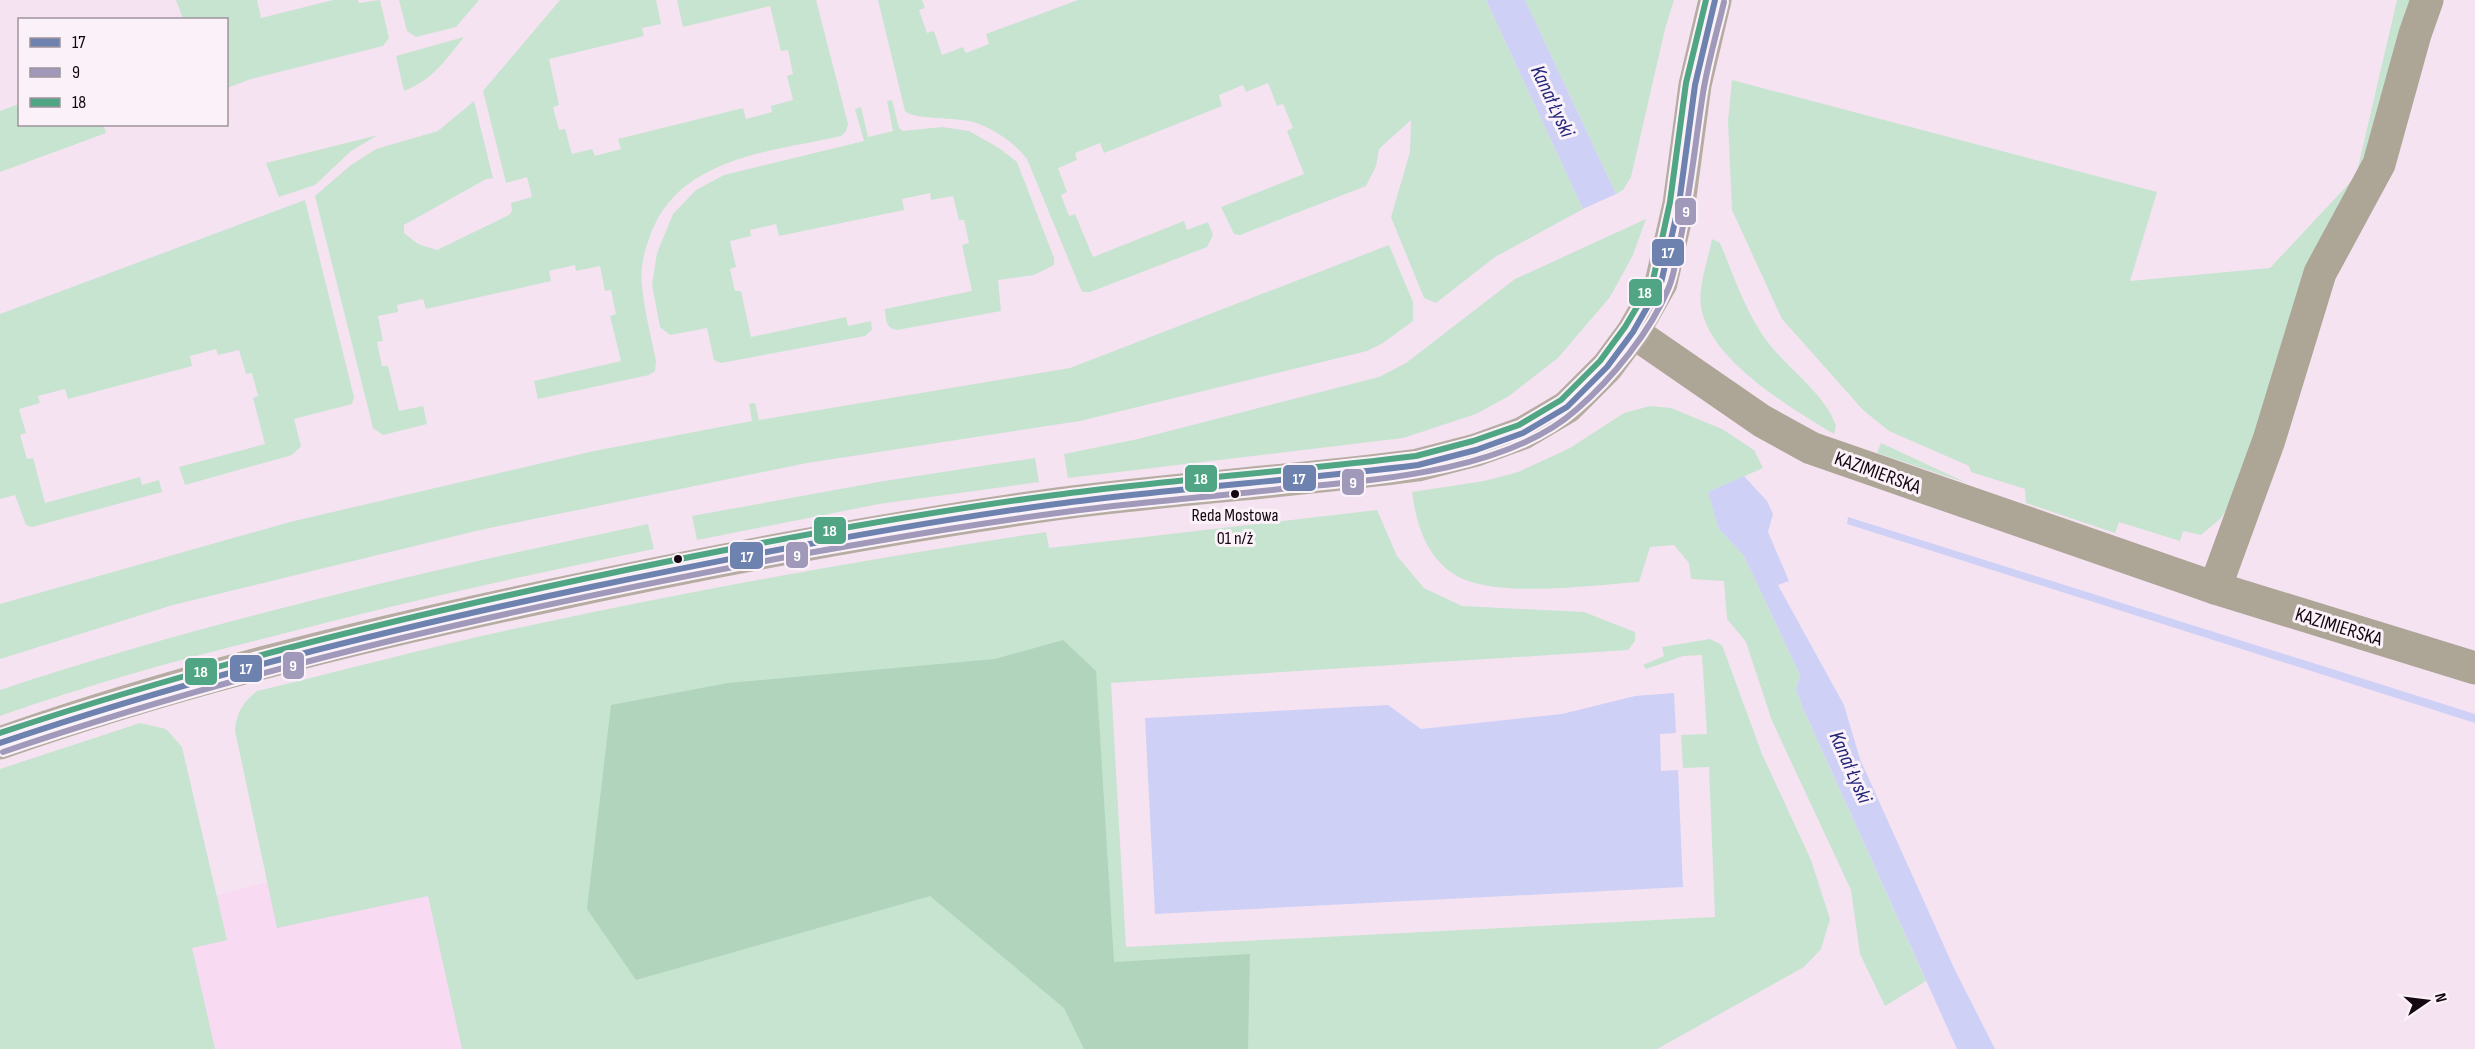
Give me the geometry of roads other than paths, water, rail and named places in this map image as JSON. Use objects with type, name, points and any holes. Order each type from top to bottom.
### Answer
[{"type":"main road","points":[[0,743],[75,717],[193,681],[441,619],[688,567],[853,536],[1057,504],[1418,465],[1476,450],[1523,433],[1558,412],[1607,367],[1634,332],[1661,283],[1679,204],[1695,85],[1715,0]]},
{"type":"street","points":[[2215,588],[2269,440],[2320,273],[2379,164],[2415,34],[2427,0]]},
{"type":"street","name":"KAZIMIERSKA","points":[[1634,332],[1761,420],[1811,447],[2215,588],[2475,668]]},
{"type":"water","name":"Kanał Łyski","points":[[1486,0],[1525,0],[1616,194],[1583,209]]},
{"type":"water","name":"Kanał Łyski","points":[[1744,476],[1767,501],[1773,514],[1768,532],[1789,581],[1778,585],[1844,705],[1860,759],[1954,968],[1995,1049],[1957,1049],[1802,706],[1796,689],[1800,675],[1744,556],[1719,529],[1708,492]]},
{"type":"water","points":[[1848,517],[2475,714],[2475,723],[1847,524]]},
{"type":"water","points":[[1674,693],[1676,733],[1660,734],[1661,771],[1678,770],[1683,887],[1155,914],[1145,718],[1388,705],[1421,729],[1562,714],[1635,696]]},
{"type":"place","name":"Reda Mostowa 01 n/ż","points":[[1235,494]]}]
